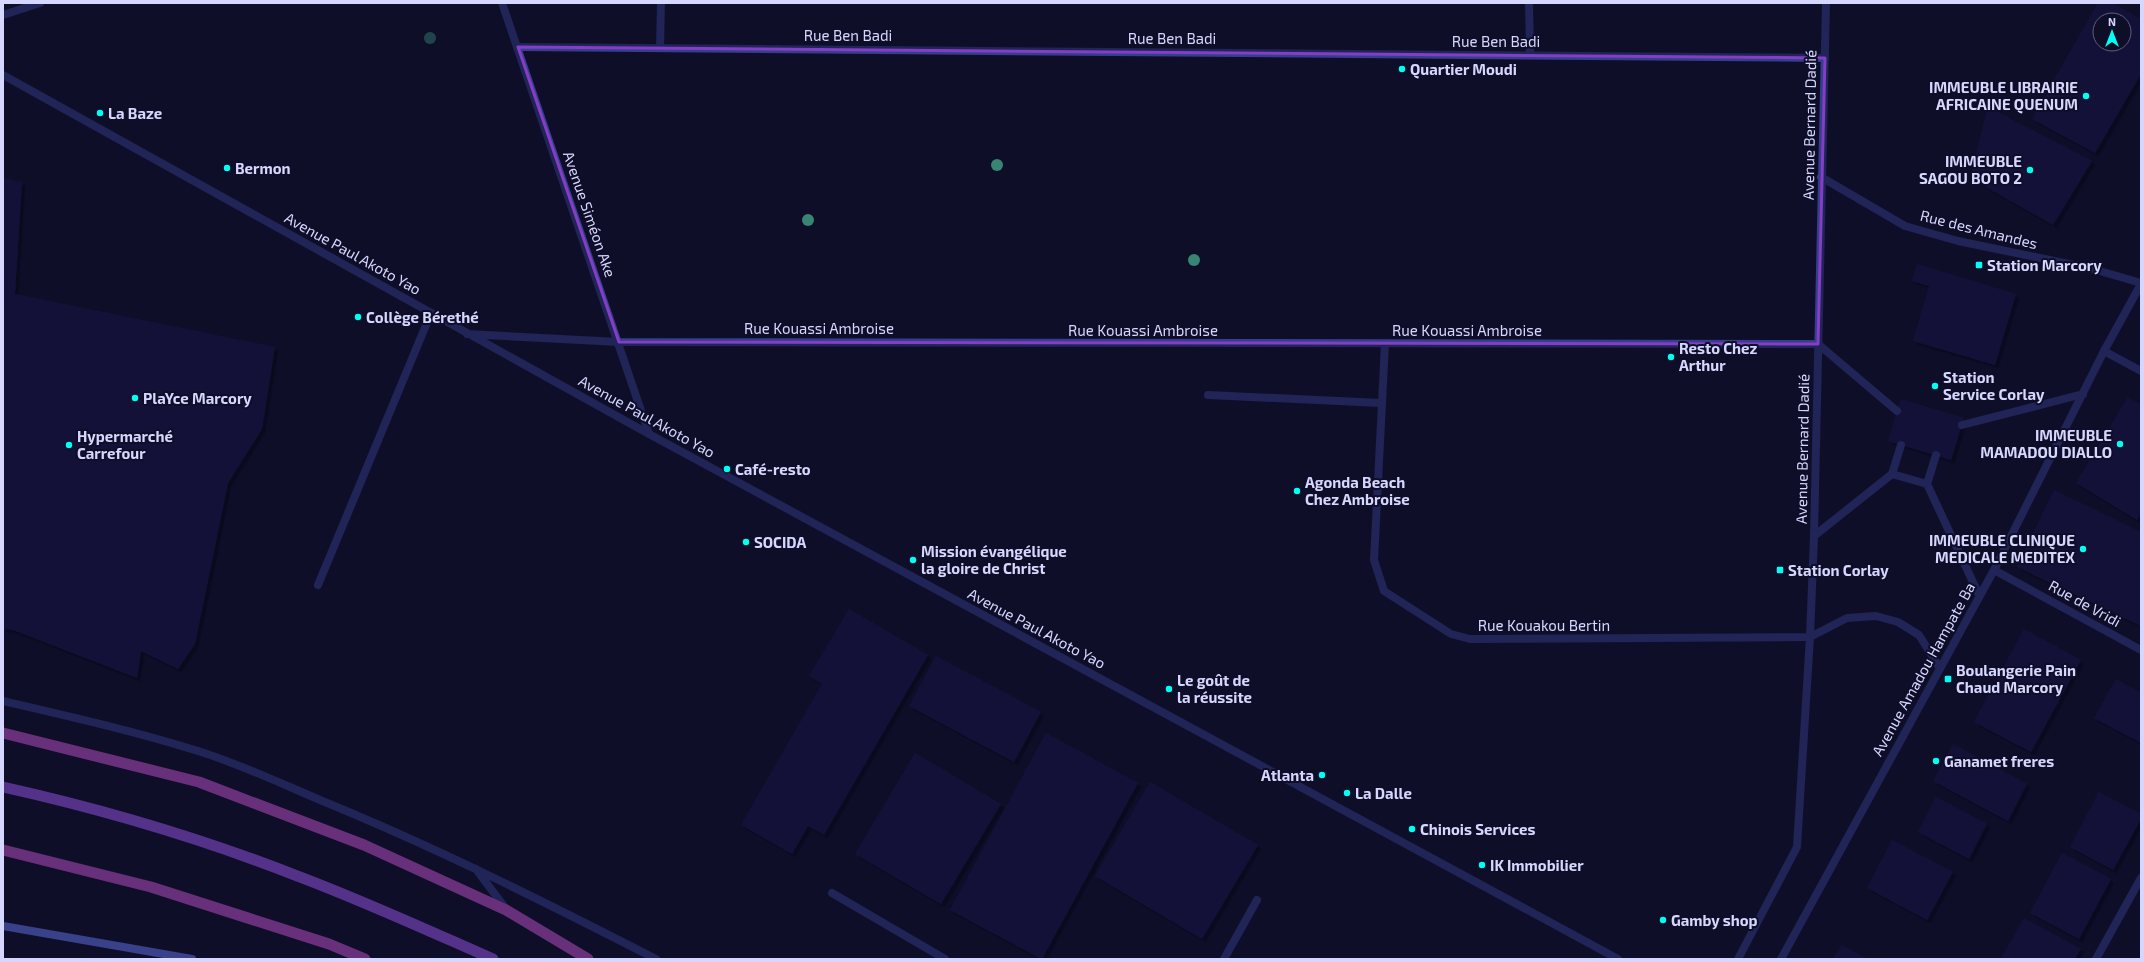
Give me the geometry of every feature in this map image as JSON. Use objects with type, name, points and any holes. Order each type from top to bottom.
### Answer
[{"type":"highway","points":[[3,733],[199,782],[364,845],[506,910],[588,959]]},
{"type":"highway","points":[[3,850],[151,887],[328,944],[365,959]]},
{"type":"main road","points":[[3,787],[46,796],[174,832],[295,874],[404,919],[493,959]]},
{"type":"main road","points":[[3,926],[192,959]]},
{"type":"street","points":[[3,15],[40,3]]},
{"type":"street","name":"Avenue Siméon Ake","points":[[502,3],[650,434]]},
{"type":"street","points":[[660,48],[661,3]]},
{"type":"street","points":[[1529,3],[1530,55]]},
{"type":"street","name":"Avenue Bernard Dadié","points":[[1738,959],[1797,846],[1810,637],[1814,536],[1826,3]]},
{"type":"street","name":"Rue Ben Badi","points":[[518,47],[1825,58]]},
{"type":"street","name":"Avenue Paul Akoto Yao","points":[[3,75],[467,334],[1618,959]]},
{"type":"street","name":"Rue des Amandes","points":[[1822,177],[1905,226],[1958,241],[2093,269],[2141,283]]},
{"type":"street","name":"Avenue Amadou Hampate Ba","points":[[1781,959],[1994,570],[2104,351],[2141,283]]},
{"type":"street","points":[[318,586],[431,313]]},
{"type":"street","name":"Rue Kouassi Ambroise","points":[[467,334],[619,342],[1818,344]]},
{"type":"street","name":"Rue Kouakou Bertin","points":[[1385,344],[1374,560],[1384,591],[1451,634],[1470,639],[1810,637],[1847,618],[1876,616],[1898,622],[1919,635],[1940,668]]},
{"type":"street","points":[[1818,344],[1897,411]]},
{"type":"street","points":[[2104,351],[2141,371]]},
{"type":"street","points":[[1962,425],[2083,394]]},
{"type":"street","points":[[1208,395],[1381,403]]},
{"type":"street","points":[[1814,536],[1892,474],[1901,445]]},
{"type":"street","points":[[1936,456],[1927,484],[1979,596]]},
{"type":"street","points":[[1892,474],[1927,484]]},
{"type":"street","name":"Rue de Vridi","points":[[1994,570],[2141,650]]},
{"type":"street","points":[[3,701],[84,720],[199,752],[403,834],[475,868],[656,959]]},
{"type":"street","points":[[475,868],[506,910]]},
{"type":"street","points":[[2096,959],[2141,878]]},
{"type":"street","points":[[832,893],[945,959]]},
{"type":"street","points":[[1224,959],[1257,900]]},
{"type":"highlighted area","points":[[518,47],[1825,58],[1818,344],[619,342]]},
{"type":"building","name":"IMMEUBLE LIBRAIRIE AFRICAINE QUENUM","points":[[2098,3],[2112,3],[2128,12],[2093,12]]},
{"type":"building","name":"IMMEUBLE LIBRAIRIE AFRICAINE QUENUM","points":[[2092,14],[2092,52],[2132,52],[2132,14],[2141,19],[2141,74],[2095,153],[2032,119]]},
{"type":"building","name":"IMMEUBLE SAGOU BOTO 2","points":[[1988,107],[2092,161],[2053,225],[1970,178]]},
{"type":"building","name":"PlaYce Marcory","points":[[3,178],[22,182],[15,294],[275,347],[262,429],[228,483],[195,644],[178,669],[141,651],[137,678],[13,630],[3,629]]},
{"type":"building","points":[[1917,264],[2016,294],[1995,365],[1913,341],[1929,286],[1912,281]]},
{"type":"building","name":"IMMEUBLE MAMADOU DIALLO","points":[[2128,397],[2141,405],[2141,513],[2137,520],[2076,483]]},
{"type":"building","points":[[1901,399],[1964,418],[1951,460],[1888,441]]},
{"type":"building","name":"IMMEUBLE CLINIQUE MEDICALE MEDITEX","points":[[2054,490],[2141,532],[2141,626],[2017,567]]},
{"type":"building","points":[[849,609],[928,655],[824,835],[808,826],[792,854],[741,825],[822,684],[809,676]]},
{"type":"building","points":[[2024,629],[2081,660],[2031,752],[1974,722]]},
{"type":"building","points":[[936,656],[1041,712],[1014,762],[909,706]]},
{"type":"building","points":[[2116,679],[2141,693],[2141,743],[2094,718]]},
{"type":"building","points":[[1046,733],[1138,783],[1041,959],[950,910]]},
{"type":"building","points":[[1953,744],[2027,784],[2008,821],[1933,781]]},
{"type":"building","points":[[915,753],[1001,804],[941,904],[855,854]]},
{"type":"building","points":[[1150,782],[1258,845],[1202,939],[1095,876]]},
{"type":"building","points":[[2099,792],[2141,814],[2141,819],[2113,870],[2070,847]]},
{"type":"building","points":[[1936,797],[1987,824],[1969,859],[1918,832]]},
{"type":"building","points":[[1892,840],[1953,872],[1927,920],[1867,888]]},
{"type":"building","points":[[2062,853],[2111,879],[2079,939],[2030,913]]},
{"type":"building","points":[[2024,918],[2081,949],[2075,959],[2001,959]]},
{"type":"building","points":[[1842,945],[1867,959],[1833,959]]},
{"type":"place","name":"Quartier Moudi","points":[[1402,69]]},
{"type":"place","name":"IMMEUBLE LIBRAIRIE AFRICAINE QUENUM","points":[[2086,96]]},
{"type":"place","name":"La Baze","points":[[100,113]]},
{"type":"place","name":"Bermon","points":[[227,168]]},
{"type":"place","name":"IMMEUBLE SAGOU BOTO 2","points":[[2030,170]]},
{"type":"place","name":"Station Marcory","points":[[1979,265]]},
{"type":"place","name":"Collège Bérethé","points":[[358,317]]},
{"type":"place","name":"Resto Chez Arthur","points":[[1671,357]]},
{"type":"place","name":"Station Service Corlay","points":[[1935,386]]},
{"type":"place","name":"PlaYce Marcory","points":[[135,398]]},
{"type":"place","name":"IMMEUBLE MAMADOU DIALLO","points":[[2120,444]]},
{"type":"place","name":"Hypermarché Carrefour","points":[[69,445]]},
{"type":"place","name":"Café-resto","points":[[727,469]]},
{"type":"place","name":"Agonda Beach Chez Ambroise","points":[[1297,491]]},
{"type":"place","name":"SOCIDA","points":[[746,542]]},
{"type":"place","name":"IMMEUBLE CLINIQUE MEDICALE MEDITEX","points":[[2083,549]]},
{"type":"place","name":"Mission évangélique la gloire de Christ","points":[[913,560]]},
{"type":"place","name":"Station Corlay","points":[[1780,570]]},
{"type":"place","name":"Boulangerie Pain Chaud Marcory","points":[[1948,679]]},
{"type":"place","name":"Le goût de la réussite","points":[[1169,689]]},
{"type":"place","name":"Ganamet freres","points":[[1936,761]]},
{"type":"place","name":"Atlanta","points":[[1322,775]]},
{"type":"place","name":"La Dalle","points":[[1347,793]]},
{"type":"place","name":"Chinois Services","points":[[1412,829]]},
{"type":"place","name":"IK Immobilier","points":[[1482,865]]},
{"type":"place","name":"Gamby shop","points":[[1663,920]]}]
